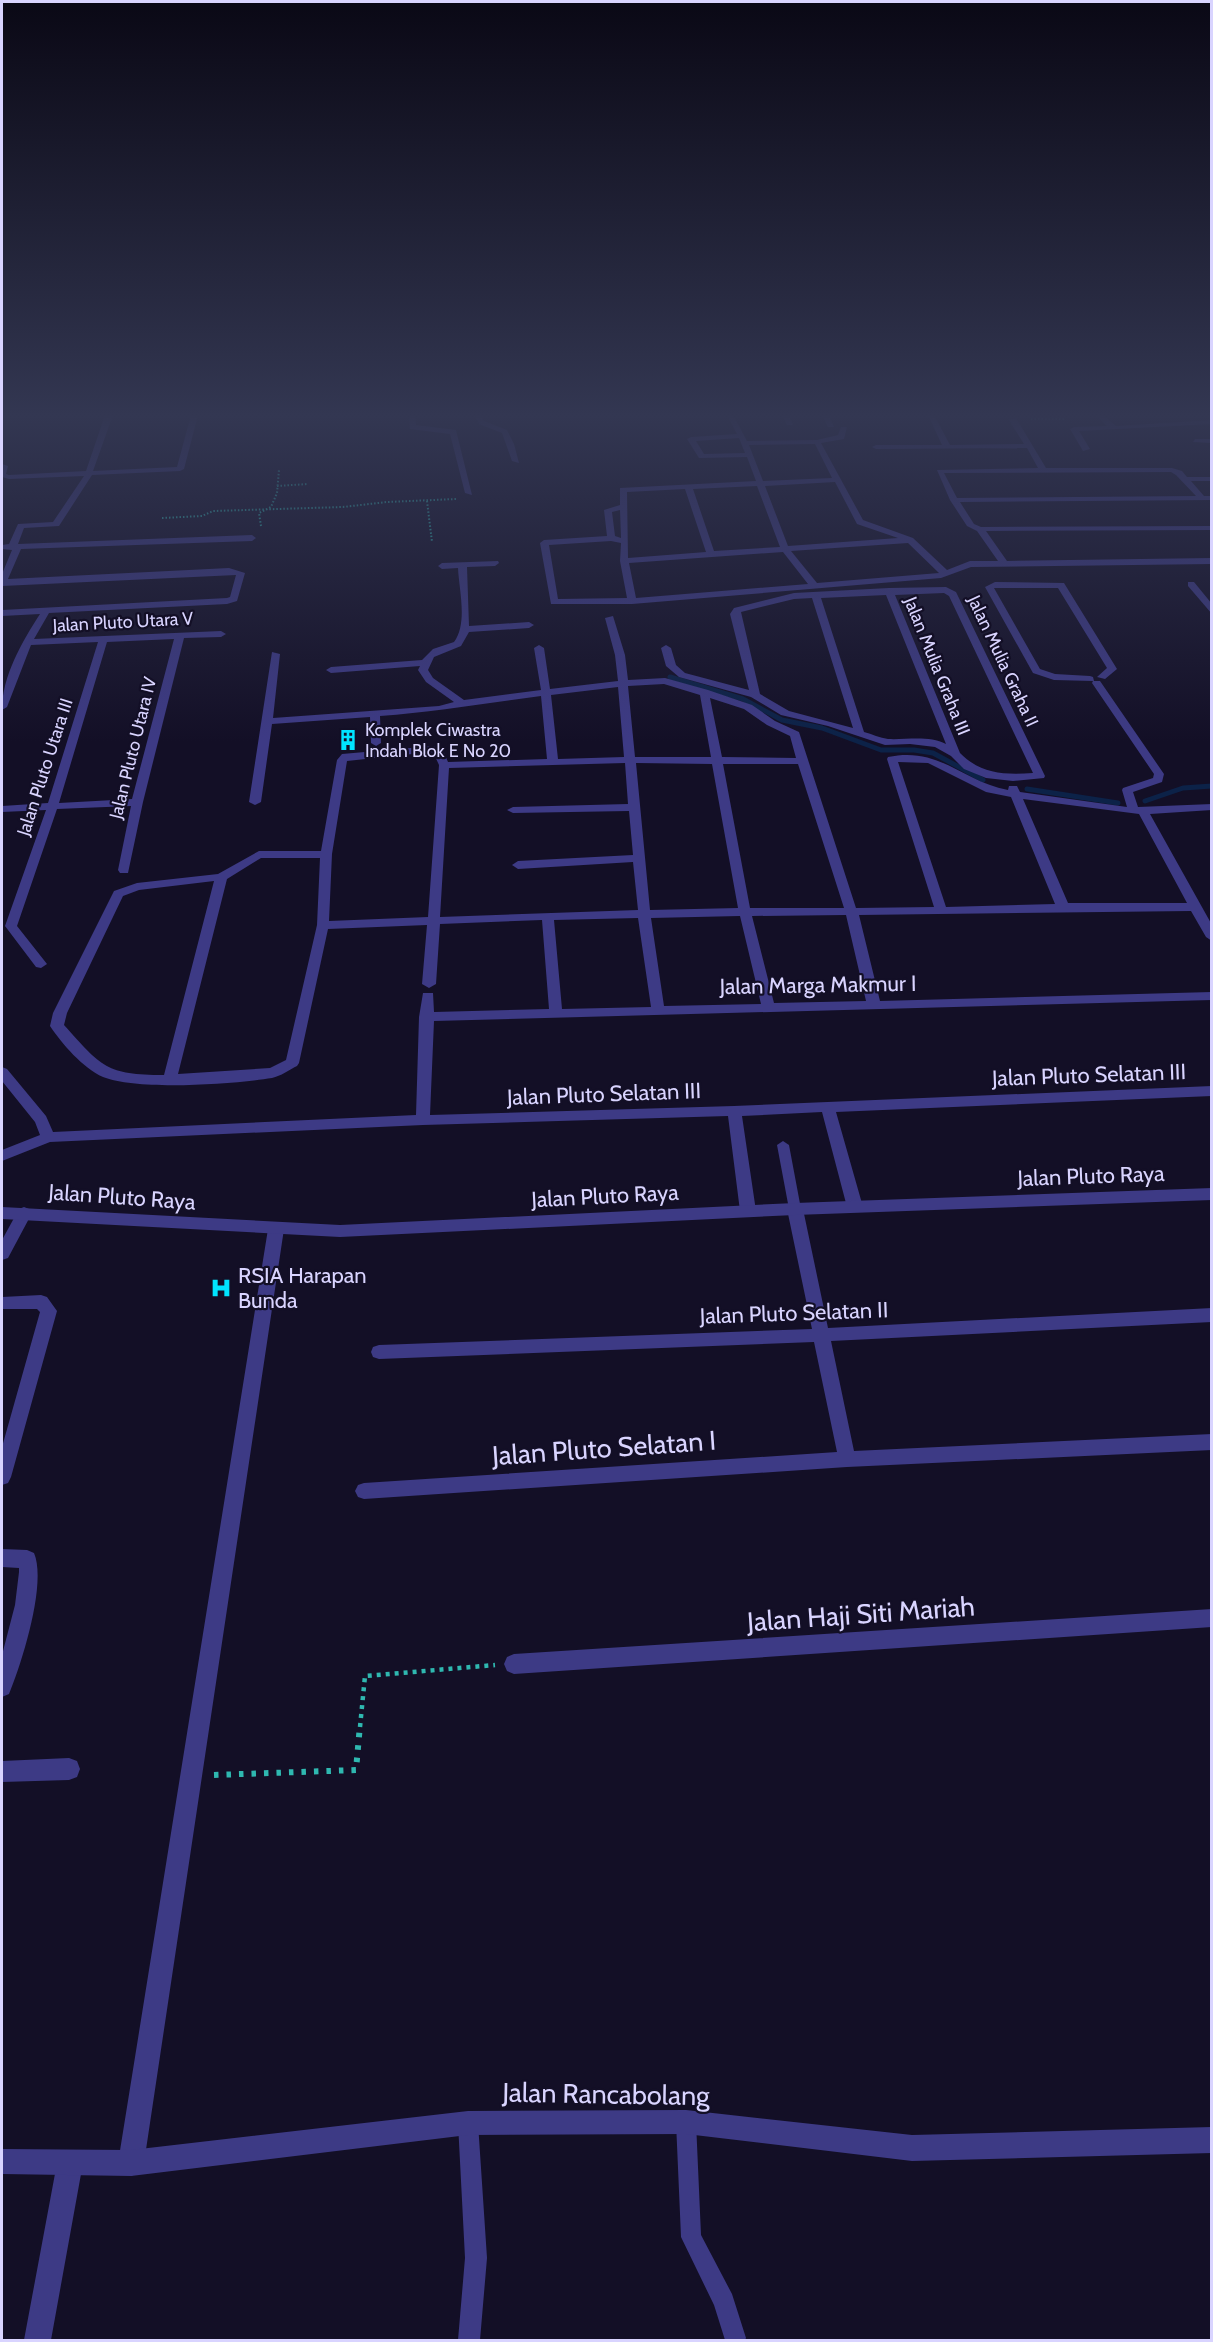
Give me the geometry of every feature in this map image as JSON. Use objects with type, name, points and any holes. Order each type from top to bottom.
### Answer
[{"type":"street","points":[[2,613],[232,600],[235,597],[241,573],[235,571],[2,583],[21,526],[52,524]]},
{"type":"street","points":[[610,524],[611,538]]},
{"type":"street","points":[[625,524],[624,561],[632,601]]},
{"type":"street","points":[[701,524],[711,554]]},
{"type":"street","points":[[776,524],[785,549],[814,585]]},
{"type":"street","points":[[861,524],[870,542]]},
{"type":"street","points":[[866,524],[910,540],[946,574]]},
{"type":"street","points":[[970,524],[980,529],[1212,528]]},
{"type":"street","points":[[980,529],[1004,564]]},
{"type":"street","points":[[2,548],[252,538]]},
{"type":"street","points":[[625,541],[611,538],[544,543],[554,602],[632,601],[946,574],[964,565],[1212,561]]},
{"type":"street","points":[[624,561],[910,540]]},
{"type":"street","points":[[1173,561],[1180,569]]},
{"type":"street","points":[[442,566],[495,563]]},
{"type":"street","points":[[459,708],[429,680],[423,670],[424,663],[437,650],[460,643],[465,629],[462,565]]},
{"type":"street","points":[[995,585],[1061,585],[1112,669],[1096,680],[1054,678],[1036,671],[989,587],[995,585]]},
{"type":"street","points":[[1191,585],[1211,609]]},
{"type":"street","name":"Jalan Mulia Graha II","points":[[888,591],[946,590],[953,594],[1040,776],[1013,778]]},
{"type":"street","points":[[712,603],[752,598],[754,591]]},
{"type":"street","points":[[755,695],[735,612],[791,597],[888,591]]},
{"type":"street","name":"Jalan Mulia Graha III","points":[[888,591],[955,754]]},
{"type":"street","points":[[816,597],[860,734]]},
{"type":"street","points":[[2,707],[27,642],[46,611]]},
{"type":"street","points":[[610,618],[620,655],[636,807],[644,914],[658,1010]]},
{"type":"street","points":[[465,629],[530,625]]},
{"type":"street","name":"Jalan Pluto Utara V","points":[[27,642],[221,634]]},
{"type":"street","name":"Jalan Pluto Utara IV","points":[[124,870],[137,802],[180,636]]},
{"type":"street","name":"Jalan Pluto Utara III","points":[[41,964],[10,926],[52,808],[103,640]]},
{"type":"street","points":[[539,648],[553,761]]},
{"type":"street","points":[[666,648],[671,666],[681,675],[755,695],[786,713],[885,742],[931,743],[945,747],[968,767],[986,775],[1013,778],[1014,794],[1063,907]]},
{"type":"street","points":[[255,802],[274,654]]},
{"type":"street","points":[[331,670],[424,663]]},
{"type":"street","points":[[1096,680],[1158,774],[1158,780],[1127,790],[1212,937]]},
{"type":"street","points":[[267,721],[459,708],[546,692],[623,682],[665,681],[748,707],[771,723],[795,734],[852,913],[874,1005]]},
{"type":"street","points":[[704,692],[745,912],[768,1006]]},
{"type":"street","points":[[375,714],[376,743]]},
{"type":"street","points":[[326,854],[259,855],[221,877],[137,887],[118,894],[57,1020],[57,1026],[105,1073],[116,1077],[170,1079],[272,1073],[292,1063],[323,925],[326,854],[342,760],[346,756],[438,750],[444,765],[426,1017],[423,1120]]},
{"type":"street","points":[[444,765],[717,759],[802,761]]},
{"type":"street","points":[[941,911],[892,759],[930,760],[978,786],[1014,794],[1139,811],[1212,807]]},
{"type":"street","points":[[2,809],[137,802]]},
{"type":"street","points":[[513,810],[636,807]]},
{"type":"street","points":[[518,865],[640,858]]},
{"type":"street","points":[[170,1079],[221,877]]},
{"type":"street","points":[[323,925],[548,916],[1196,906]]},
{"type":"street","points":[[548,916],[556,1013]]},
{"type":"street","name":"Jalan Marga Makmur I","points":[[426,1017],[768,1006],[1212,996]]},
{"type":"street","points":[[2,1072],[40,1120],[48,1137]]},
{"type":"street","name":"Jalan Pluto Selatan III","points":[[2,1156],[48,1137],[423,1120],[734,1111],[1212,1091]]},
{"type":"street","points":[[828,1107],[855,1207]]},
{"type":"street","points":[[734,1111],[748,1211]]},
{"type":"street","name":"Jalan Pluto Raya","points":[[2,1213],[340,1231],[795,1209],[1212,1194]]},
{"type":"street","points":[[795,1209],[847,1459]]},
{"type":"street","points":[[2,1254],[24,1213]]},
{"type":"street","points":[[131,2163],[145,2085],[276,1229]]},
{"type":"street","points":[[2,1303],[41,1302],[49,1311],[2,1477]]},
{"type":"street","name":"Jalan Pluto Selatan II","points":[[379,1352],[822,1335],[1212,1315]]},
{"type":"street","name":"Jalan Pluto Selatan I","points":[[364,1491],[847,1459],[1212,1442]]},
{"type":"street","points":[[2,1558],[27,1559],[30,1568],[29,1588],[2,1687]]},
{"type":"street","name":"Jalan Haji Siti Mariah","points":[[514,1664],[1212,1618]]},
{"type":"street","points":[[2,1772],[69,1769]]},
{"type":"street","name":"Jalan Rancabolang","points":[[11,2162],[131,2163],[468,2122],[686,2122],[912,2148],[1212,2140]]},
{"type":"street","points":[[37,2340],[70,2163]]},
{"type":"lane","points":[[783,1145],[795,1209]]},
{"type":"lane","points":[[468,2122],[476,2258],[470,2340]]},
{"type":"lane","points":[[686,2122],[691,2236],[724,2302],[735,2337]]},
{"type":"path","points":[[252,538],[261,535],[260,524]]},
{"type":"path","points":[[430,524],[432,542]]},
{"type":"path","points":[[192,1775],[356,1770],[365,1676],[514,1664]]},
{"type":"waterway","points":[[670,677],[743,699],[782,720],[822,728],[881,750],[914,750],[933,753],[983,780]]},
{"type":"waterway","points":[[1145,801],[1183,788],[1212,786]]},
{"type":"waterway","points":[[1027,789],[1118,803]]},
{"type":"place","name":"Komplek Ciwastra Indah Blok E No 20","points":[[348,740]]},
{"type":"place","name":"RSIA Harapan Bunda","points":[[221,1288]]}]
